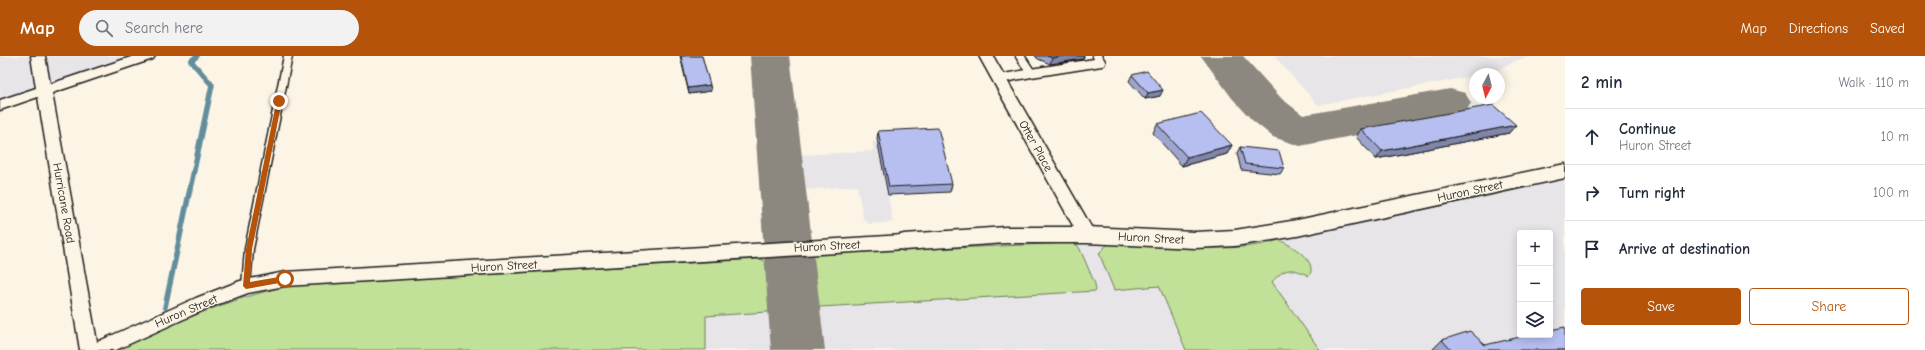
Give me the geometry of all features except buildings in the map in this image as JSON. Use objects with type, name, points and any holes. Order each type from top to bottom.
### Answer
[{"type":"street","name":"Hurricane Road","points":[[38,56],[89,350]]},
{"type":"street","points":[[0,105],[148,56]]},
{"type":"street","name":"Otter Place","points":[[986,56],[1087,235]]},
{"type":"street","name":"Huron Street","points":[[97,350],[202,303],[246,286],[285,279],[1006,236],[1087,235],[1195,240],[1235,238],[1297,228],[1565,171]]},
{"type":"lane","points":[[246,286],[249,249],[288,56]]},
{"type":"lane","points":[[1020,56],[1031,73]]},
{"type":"lane","points":[[998,79],[1101,62],[1097,56]]},
{"type":"shaded area","points":[[0,56],[133,56],[0,99]]},
{"type":"shaded area","points":[[754,56],[787,56],[799,155],[872,151],[874,149],[872,142],[878,142],[893,222],[870,224],[865,221],[863,218],[857,186],[802,190],[810,254],[1218,234],[1565,165],[1565,350],[77,350],[230,284],[769,257]]},
{"type":"shaded area","points":[[1203,56],[1238,56],[1295,121],[1305,124],[1464,94],[1469,98],[1469,104],[1476,104],[1486,113],[1356,137],[1348,129],[1294,139],[1279,124],[1263,126]]},
{"type":"shaded area","points":[[1274,56],[1534,56],[1520,59],[1501,68],[1469,68],[1469,77],[1318,105]]},
{"type":"green space","points":[[1279,240],[1302,254],[1307,259],[1311,270],[1309,276],[1298,271],[1285,271],[1272,282],[1320,350],[1186,350],[1159,286],[1114,290],[1099,253],[1109,243],[1219,248],[1261,245]]},
{"type":"green space","points":[[1072,243],[1077,245],[1080,249],[1095,284],[1096,291],[820,307],[815,301],[810,254]]},
{"type":"green space","points":[[760,259],[769,263],[772,298],[768,312],[706,316],[706,350],[115,350],[221,305],[265,291],[288,286]]},
{"type":"waterway","points":[[165,307],[212,85],[191,61],[197,56]]},
{"type":"taxiway","points":[[770,56],[798,350]]},
{"type":"taxiway","points":[[1221,56],[1267,110],[1278,119],[1300,131],[1450,103]]},
{"type":"route","points":[[279,101],[249,249],[246,286],[285,279]]}]
